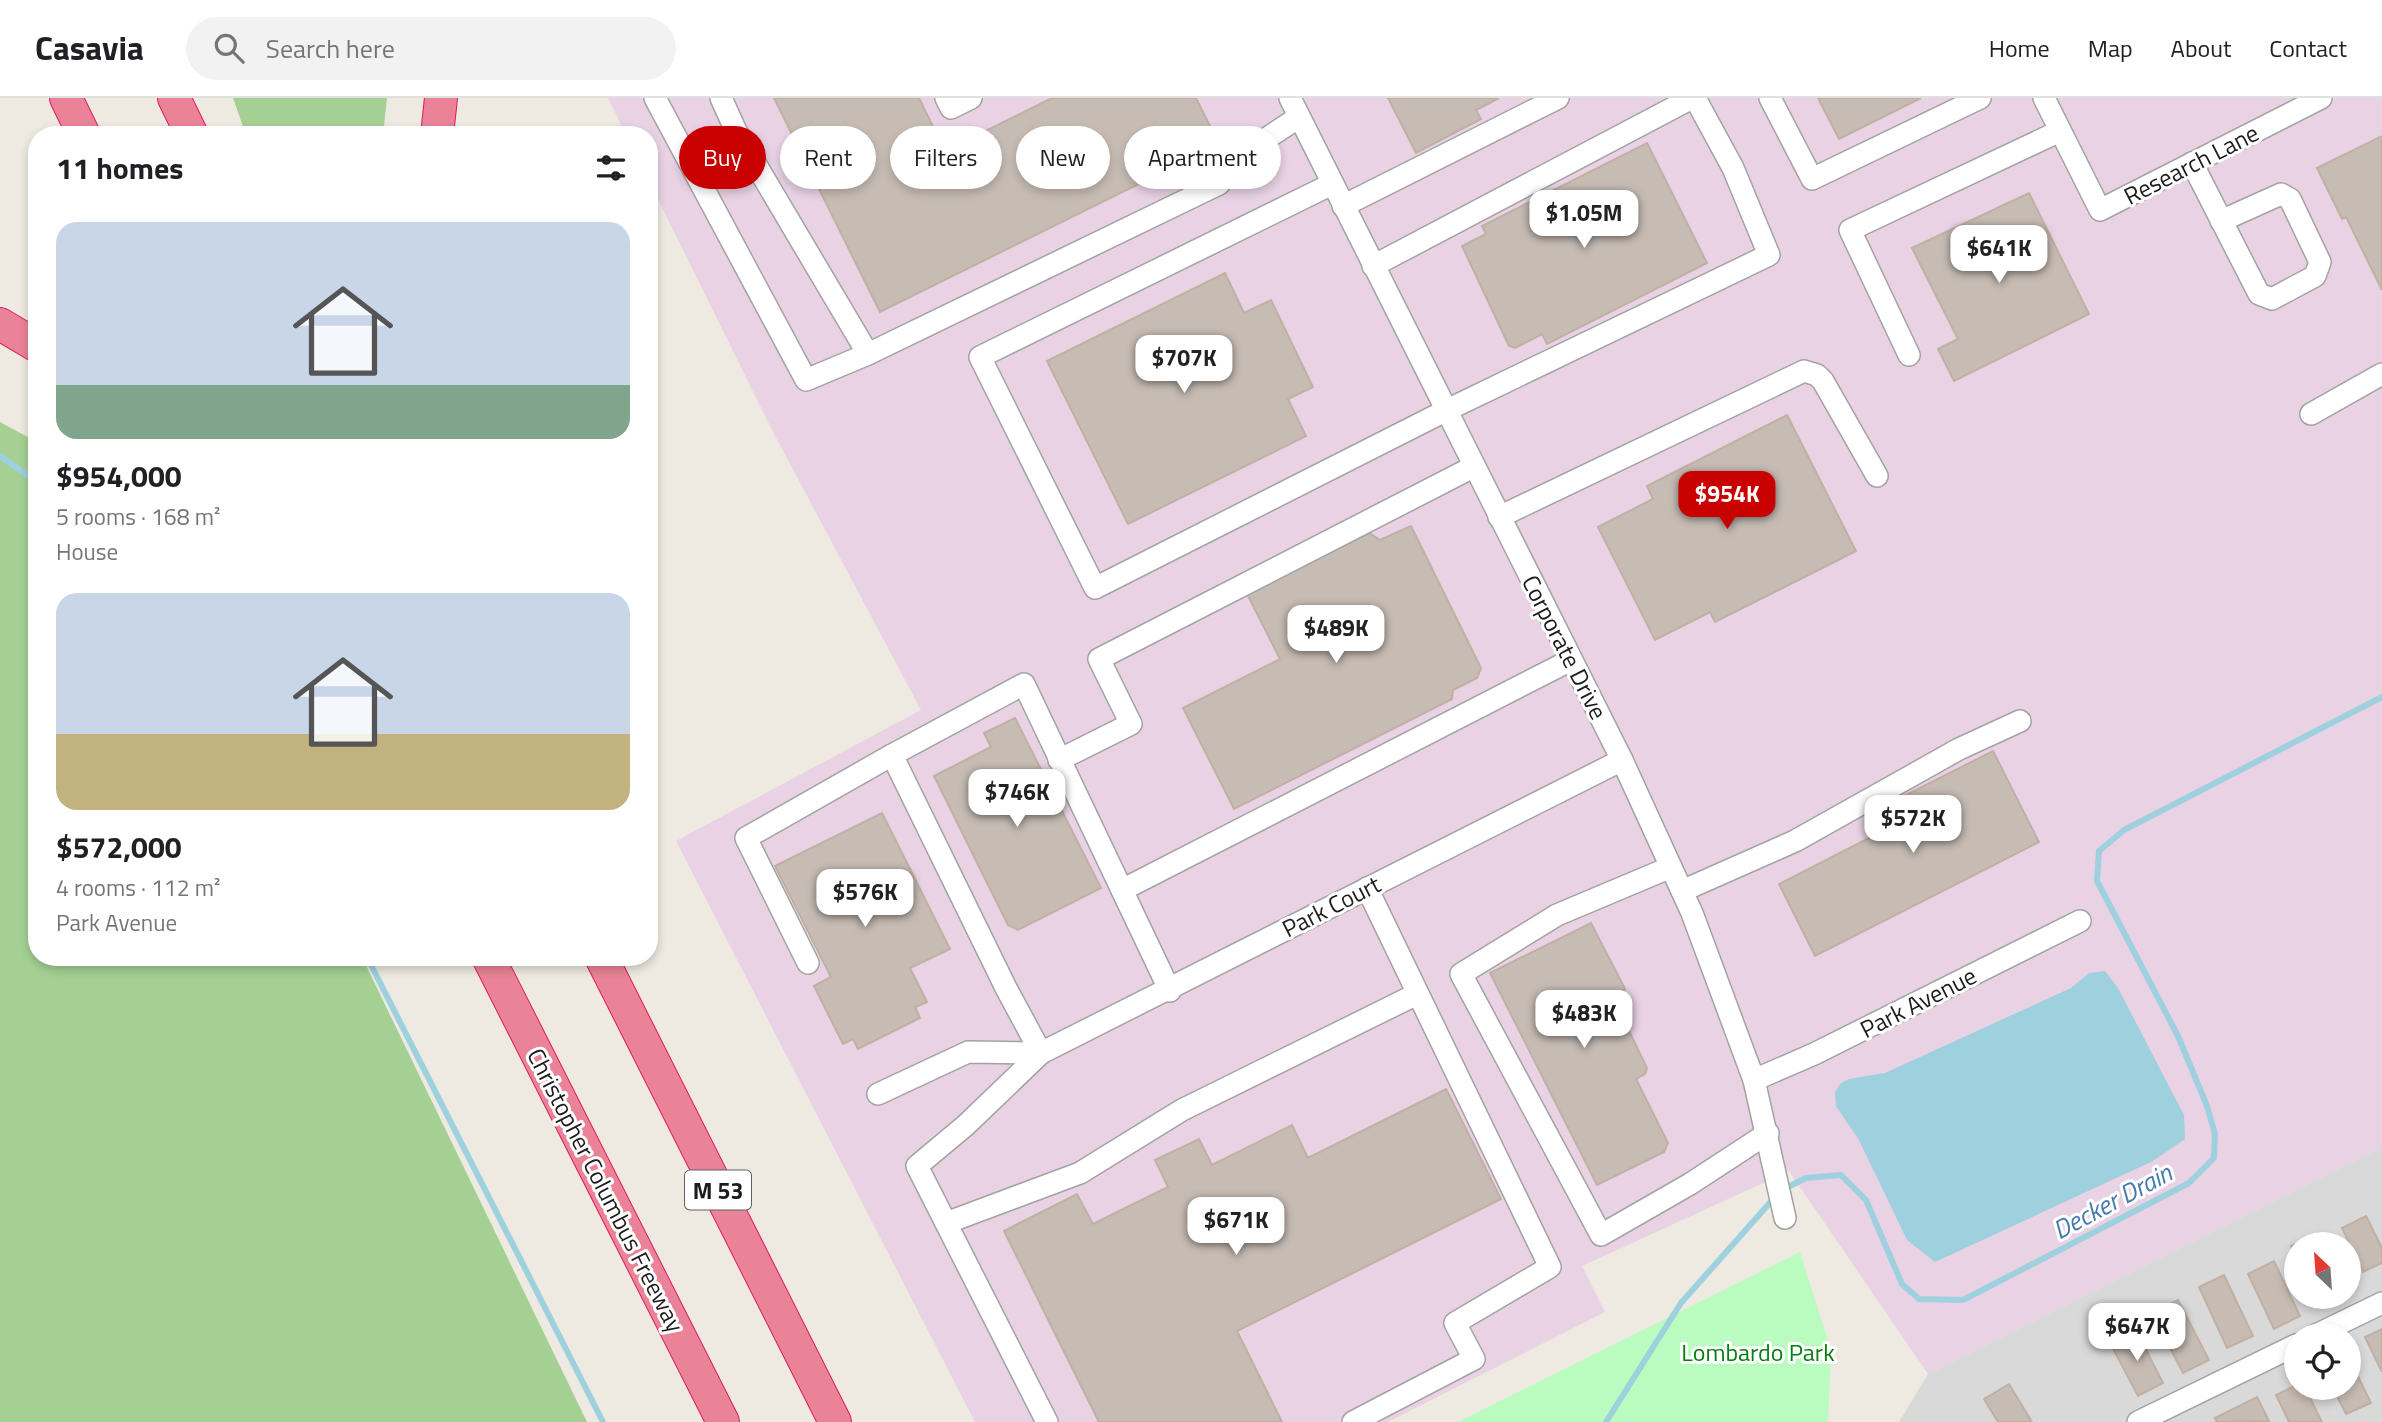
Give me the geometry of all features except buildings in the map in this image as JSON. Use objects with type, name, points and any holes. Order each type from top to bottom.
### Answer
[{"type":"highway","points":[[66,98],[80,126]]},
{"type":"highway","points":[[174,98],[188,126]]},
{"type":"highway","points":[[437,126],[441,98]]},
{"type":"highway","points":[[0,324],[28,341]]},
{"type":"highway","name":"Christopher Columbus Freeway","points":[[493,966],[723,1422]]},
{"type":"highway","name":"M 53","points":[[606,966],[835,1422]]},
{"type":"street","points":[[656,98],[806,380],[868,354],[1219,184],[1240,156],[1294,107]]},
{"type":"street","points":[[721,98],[736,131],[868,354]]},
{"type":"street","points":[[946,98],[951,108],[971,98]]},
{"type":"street","points":[[1343,206],[1558,98]]},
{"type":"street","points":[[1332,184],[981,358],[1095,588],[1445,411],[1769,255],[1733,168],[1694,98],[1373,266]]},
{"type":"street","points":[[1770,98],[1812,179],[1980,98]]},
{"type":"street","points":[[1909,355],[1850,230],[2060,131],[2044,98]]},
{"type":"street","name":"Research Lane","points":[[2060,131],[2099,210],[2321,98]]},
{"type":"street","name":"Corporate Drive","points":[[1294,107],[1622,760],[1682,891],[1754,1080],[1785,1218]]},
{"type":"street","points":[[2192,163],[2221,221],[2259,294],[2272,299],[2315,276],[2319,262],[2290,199],[2281,194],[2221,221]]},
{"type":"street","points":[[1499,517],[1804,371],[1817,374],[1823,381],[1877,477]]},
{"type":"street","points":[[2311,414],[2382,374]]},
{"type":"street","points":[[1059,760],[1131,724],[1099,659],[1473,467]]},
{"type":"street","points":[[1122,890],[1571,660]]},
{"type":"street","points":[[808,963],[746,838],[1024,684],[1170,991]]},
{"type":"street","points":[[1682,891],[1795,841],[1959,750],[2020,721]]},
{"type":"street","points":[[892,755],[1041,1054]]},
{"type":"street","name":"Park Court","points":[[1041,1054],[1622,760]]},
{"type":"street","points":[[1671,867],[1557,915],[1461,974],[1601,1235],[1690,1184],[1768,1133]]},
{"type":"street","points":[[1353,1422],[1474,1359],[1455,1323],[1550,1267],[1367,888]]},
{"type":"street","name":"Park Avenue","points":[[1754,1080],[1814,1054],[2080,921]]},
{"type":"street","points":[[946,1223],[1080,1173],[1182,1110],[1418,994]]},
{"type":"street","points":[[878,1094],[968,1052],[1041,1054]]},
{"type":"street","points":[[1041,1054],[918,1166],[1048,1422]]},
{"type":"street","points":[[2341,1323],[2382,1303]]},
{"type":"street","points":[[2138,1422],[2161,1417],[2284,1351]]},
{"type":"shaded area","points":[[608,98],[2382,98],[2382,1147],[1928,1374],[1789,1171],[1582,1266],[1605,1312],[1388,1422],[975,1422],[676,841],[921,710],[772,430],[658,199],[658,126],[622,126]]},
{"type":"shaded area","points":[[2382,1147],[2382,1422],[1899,1422],[1928,1374]]},
{"type":"green space","points":[[233,98],[387,98],[384,126],[243,126]]},
{"type":"green space","points":[[0,422],[28,437],[28,966],[366,966],[587,1422],[0,1422]]},
{"type":"green space","name":"Lombardo Park","points":[[1800,1252],[1831,1350],[1828,1422],[1458,1422]]},
{"type":"water","points":[[2105,971],[2118,988],[2184,1115],[2185,1139],[2153,1161],[1935,1262],[1907,1240],[1859,1140],[1836,1106],[1835,1092],[1841,1083],[1849,1079],[1885,1073],[2071,988],[2089,973]]},
{"type":"waterway","points":[[0,456],[28,476]]},
{"type":"waterway","name":"Decker Drain","points":[[1782,1190],[1806,1178],[1841,1175],[1866,1200],[1902,1284],[1919,1299],[1963,1300],[2189,1183],[2214,1158],[2215,1134],[2207,1106],[2178,1036],[2097,881],[2099,851],[2124,830],[2382,697]]},
{"type":"waterway","points":[[372,966],[603,1422]]},
{"type":"waterway","name":"Decker Drain","points":[[1606,1422],[1681,1303],[1775,1197]]}]
